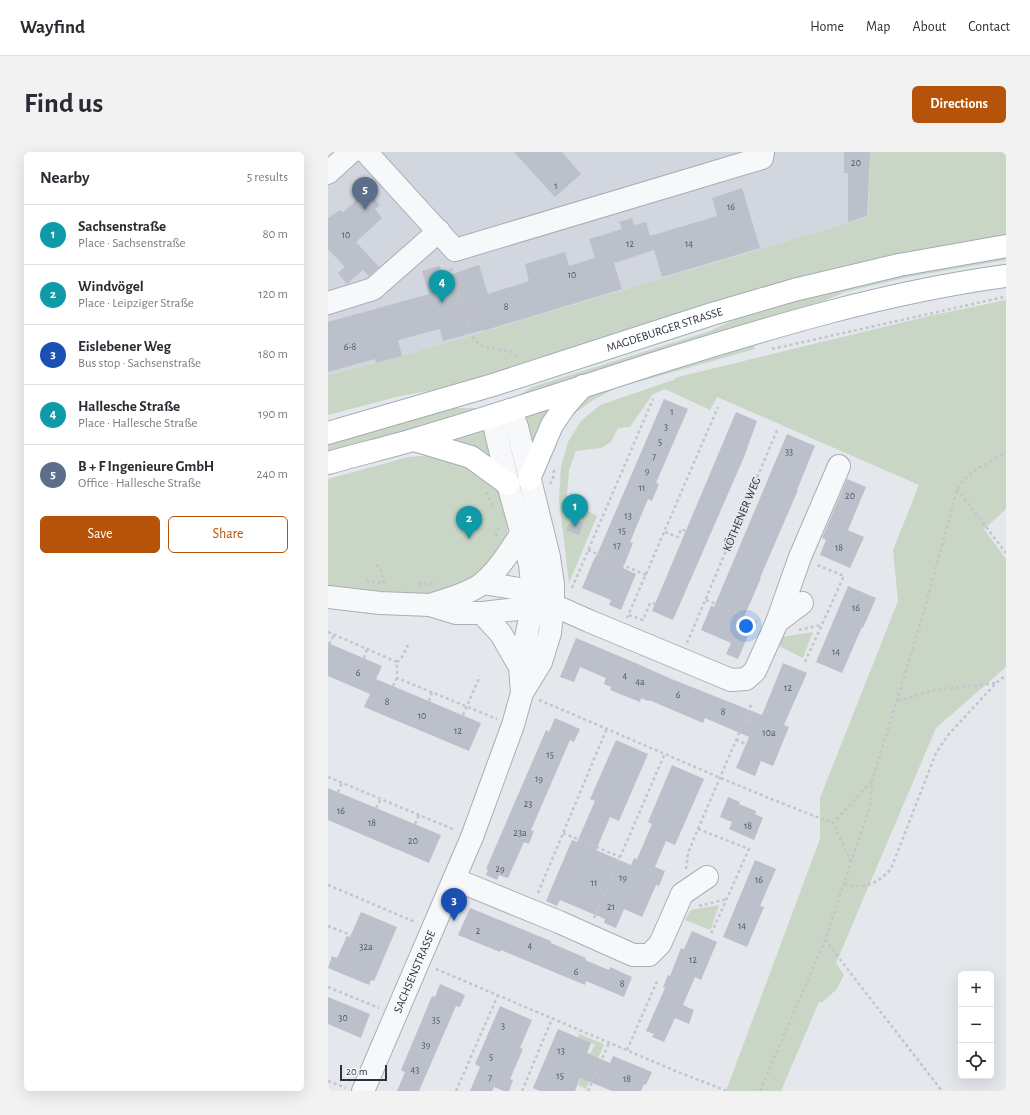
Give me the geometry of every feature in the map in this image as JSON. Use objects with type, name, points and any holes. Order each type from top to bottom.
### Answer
[{"type":"main road","name":"MAGDEBURGER STRASSE","points":[[328,433],[493,385],[712,314],[794,290],[899,264],[1006,246]]},
{"type":"main road","points":[[328,463],[414,440],[757,332],[838,309],[961,282],[1006,276]]},
{"type":"main road","points":[[493,385],[501,413]]},
{"type":"main road","points":[[529,479],[552,425],[565,406],[584,386]]},
{"type":"main road","points":[[414,440],[471,457],[508,484]]},
{"type":"street","points":[[328,173],[351,152]]},
{"type":"street","points":[[366,152],[455,250],[762,158],[763,152]]},
{"type":"street","points":[[328,303],[373,289],[438,231]]},
{"type":"street","name":"SACHSENSTRASSE","points":[[501,413],[517,427],[549,557],[553,584],[539,602],[520,666],[522,693]]},
{"type":"street","name":"SACHSENSTRASSE","points":[[356,1090],[396,1015],[472,837],[513,725],[522,693],[541,662],[550,632],[539,602],[508,484],[501,413]]},
{"type":"street","points":[[483,583],[514,588],[539,602],[621,634],[731,680],[746,679],[755,671],[775,626],[800,557],[839,466]]},
{"type":"street","points":[[430,605],[462,594],[483,583],[502,563],[521,534]]},
{"type":"street","points":[[328,597],[392,604],[430,605],[456,613],[482,613],[539,602]]},
{"type":"street","points":[[775,626],[802,603]]},
{"type":"street","points":[[482,613],[501,634],[520,666]]},
{"type":"street","points":[[454,879],[531,910],[633,955],[649,955],[660,944],[707,877]]},
{"type":"path","points":[[455,250],[450,266],[474,340],[482,346],[512,352],[518,358],[523,375]]},
{"type":"path","points":[[768,350],[1006,296]]},
{"type":"path","points":[[539,602],[572,588],[653,399]]},
{"type":"path","points":[[621,634],[718,407]]},
{"type":"path","name":"KÖTHENER WEG","points":[[681,660],[778,428]]},
{"type":"path","points":[[760,1091],[825,940],[870,806],[872,781],[925,608],[957,489],[963,480],[974,471],[1006,452]]},
{"type":"path","points":[[484,489],[494,507],[495,513]]},
{"type":"path","points":[[957,489],[1006,553]]},
{"type":"path","points":[[496,538],[499,525],[497,519]]},
{"type":"path","points":[[665,532],[678,537],[681,529],[686,531]]},
{"type":"path","points":[[588,550],[646,575]]},
{"type":"path","points":[[800,557],[844,576],[805,662]]},
{"type":"path","points":[[376,565],[380,567],[384,583],[392,584]]},
{"type":"path","points":[[415,585],[437,582]]},
{"type":"path","points":[[706,600],[775,626]]},
{"type":"path","points":[[629,614],[642,620],[650,603],[655,604]]},
{"type":"path","points":[[328,632],[397,662]]},
{"type":"path","points":[[330,644],[334,635]]},
{"type":"path","points":[[393,686],[396,678],[397,662],[401,659],[408,646]]},
{"type":"path","points":[[364,658],[367,649]]},
{"type":"path","points":[[844,884],[856,887],[868,885],[882,878],[891,870],[936,753],[948,734],[996,683],[1006,675]]},
{"type":"path","points":[[463,715],[480,676]]},
{"type":"path","points":[[396,678],[513,725]]},
{"type":"path","points":[[897,701],[935,690],[996,683]]},
{"type":"path","points":[[428,701],[432,692]]},
{"type":"path","points":[[522,693],[665,753],[719,778],[834,823],[851,862]]},
{"type":"path","points":[[727,899],[690,900],[688,853],[752,703]]},
{"type":"path","points":[[745,720],[755,724]]},
{"type":"path","points":[[531,910],[607,728]]},
{"type":"path","points":[[736,740],[746,744]]},
{"type":"path","points":[[587,935],[665,753]]},
{"type":"path","points":[[328,777],[472,837]]},
{"type":"path","points":[[834,823],[872,781]]},
{"type":"path","points":[[338,792],[342,782]]},
{"type":"path","points":[[376,808],[381,799]]},
{"type":"path","points":[[415,824],[419,815]]},
{"type":"path","points":[[698,829],[749,850],[712,934]]},
{"type":"path","points":[[563,833],[620,858]]},
{"type":"path","points":[[328,885],[432,929]]},
{"type":"path","points":[[328,926],[353,936]]},
{"type":"path","points":[[825,940],[942,1091]]},
{"type":"path","points":[[418,962],[727,1091]]},
{"type":"path","points":[[627,1050],[658,979]]},
{"type":"path","points":[[328,987],[396,1015]]},
{"type":"path","points":[[456,1091],[498,995]]},
{"type":"path","points":[[522,1091],[552,1019]]},
{"type":"path","points":[[588,1091],[609,1043]]},
{"type":"path","points":[[328,1081],[356,1090]]},
{"type":"shaded area","points":[[328,152],[870,152],[868,217],[402,356],[328,375]]},
{"type":"green space","points":[[870,152],[1006,152],[1006,236],[462,385],[400,396],[328,415],[328,375],[402,356],[868,217]]},
{"type":"green space","points":[[1006,253],[1006,260],[908,277],[845,292],[803,310],[521,397],[521,394],[532,387],[710,331],[759,308],[823,291]]},
{"type":"green space","points":[[1006,300],[1006,509],[984,529],[1006,559],[1006,667],[936,728],[836,963],[844,975],[836,990],[822,1002],[819,1002],[781,1091],[726,1091],[820,839],[820,798],[898,601],[893,550],[919,485],[717,397],[710,410],[665,389],[652,395],[630,427],[618,428],[611,442],[601,448],[576,451],[569,470],[567,495],[582,508],[597,516],[569,583],[559,499],[561,467],[568,442],[581,421],[600,405],[676,379],[674,378],[929,316]]},
{"type":"green space","points":[[753,342],[755,349],[616,388],[575,413],[563,425],[573,408],[592,395]]},
{"type":"green space","points":[[553,407],[531,446],[524,416]]},
{"type":"green space","points":[[450,408],[477,409],[328,455],[328,441]]},
{"type":"green space","points":[[486,429],[496,466],[444,442]]},
{"type":"green space","points":[[434,455],[452,458],[492,481],[503,501],[508,525],[505,547],[479,576],[432,594],[399,594],[328,587],[328,479],[408,457]]},
{"type":"green space","points":[[813,632],[803,658],[777,645],[781,637]]},
{"type":"green space","points":[[719,905],[711,929],[707,929],[685,920],[691,910]]},
{"type":"green space","points":[[579,1034],[604,1044],[586,1089],[578,1085],[582,1074],[573,1047],[590,1054],[595,1045],[578,1038]]},
{"type":"building","points":[[514,152],[562,152],[581,174],[555,197]]},
{"type":"building","points":[[844,152],[870,152],[867,216],[848,222],[848,173],[844,173]]},
{"type":"building","points":[[742,188],[760,248],[662,277],[654,250],[614,263],[622,289],[483,331],[443,341],[440,329],[398,340],[402,356],[376,363],[375,359],[328,372],[328,322],[429,294],[422,271],[440,266],[443,277],[479,265],[488,294],[529,281],[525,264],[565,252],[569,266],[595,258],[589,239],[622,229],[619,222],[632,218],[634,225],[646,222],[650,236],[717,216],[712,198]]},
{"type":"building","points":[[367,191],[380,205],[375,209],[382,218],[356,242],[379,267],[369,276],[363,270],[347,284],[338,273],[345,267],[328,249],[328,218],[340,210],[343,212]]},
{"type":"building","points":[[664,399],[688,409],[656,483],[659,484],[652,501],[648,499],[630,542],[633,543],[623,568],[636,574],[621,610],[609,605],[611,600],[582,588]]},
{"type":"building","points":[[736,412],[757,421],[744,457],[673,620],[652,611]]},
{"type":"building","points":[[787,434],[815,446],[798,490],[743,619],[753,624],[738,659],[726,654],[731,643],[701,630],[711,606],[714,607]]},
{"type":"building","points":[[847,479],[866,487],[848,530],[864,537],[850,568],[820,555],[826,540],[822,538]]},
{"type":"building","points":[[572,518],[584,523],[579,535],[566,530]]},
{"type":"building","points":[[848,586],[876,598],[842,673],[816,662]]},
{"type":"building","points":[[576,638],[669,678],[762,715],[783,663],[807,673],[784,725],[789,727],[773,766],[761,761],[755,776],[736,768],[749,737],[705,718],[703,723],[649,700],[648,701],[641,698],[640,702],[610,690],[611,687],[604,684],[606,678],[580,667],[574,682],[560,677]]},
{"type":"building","points":[[328,643],[382,666],[376,679],[481,723],[469,751],[364,707],[370,694],[328,676]]},
{"type":"building","points":[[555,718],[580,729],[574,742],[570,740],[531,830],[534,831],[529,844],[524,842],[508,878],[499,875],[497,880],[486,875],[488,870],[486,869],[546,730],[549,732]]},
{"type":"building","points":[[616,740],[648,754],[619,821],[610,817],[596,850],[631,865],[634,858],[637,859],[652,824],[648,822],[672,765],[704,779],[675,845],[666,841],[655,867],[665,871],[659,886],[656,885],[642,917],[624,909],[616,928],[604,923],[605,919],[560,900],[557,906],[546,901],[572,840],[577,842],[595,801],[590,799]]},
{"type":"building","points":[[328,788],[441,835],[429,863],[328,820]]},
{"type":"building","points":[[728,797],[740,802],[739,804],[756,811],[755,814],[763,818],[754,840],[729,829],[732,822],[720,817]]},
{"type":"building","points":[[755,860],[776,869],[760,906],[764,907],[747,947],[723,937]]},
{"type":"building","points":[[470,908],[551,941],[551,943],[586,958],[585,960],[609,970],[610,967],[632,977],[624,997],[586,981],[585,985],[501,950],[500,952],[458,935]]},
{"type":"building","points":[[361,912],[397,927],[374,981],[371,980],[369,985],[328,968],[332,956],[337,958],[347,936],[350,937]]},
{"type":"building","points":[[692,931],[717,942],[701,980],[695,977],[683,1005],[694,1010],[689,1024],[675,1018],[664,1042],[652,1037],[654,1034],[646,1031],[665,988],[663,987],[668,975],[670,976],[681,948],[684,949]]},
{"type":"building","points":[[440,984],[465,995],[460,1007],[456,1006],[419,1091],[397,1091],[405,1072],[401,1070],[432,996],[435,997]]},
{"type":"building","points":[[328,997],[370,1014],[361,1038],[328,1024]]},
{"type":"building","points":[[500,1006],[532,1020],[520,1048],[523,1049],[510,1079],[513,1080],[509,1091],[504,1091],[494,1087],[492,1091],[470,1091],[480,1067],[475,1064]]},
{"type":"building","points":[[558,1029],[591,1043],[587,1053],[610,1063],[613,1056],[652,1072],[646,1085],[644,1084],[641,1091],[612,1091],[580,1078],[575,1091],[540,1091],[533,1088]]},
{"type":"place","name":"B + F Ingenieure GmbH","points":[[365,210]]},
{"type":"place","name":"Hallesche Straße","points":[[442,303]]},
{"type":"place","name":"Sachsenstraße","points":[[575,527]]},
{"type":"place","name":"Windvögel","points":[[469,539]]},
{"type":"place","name":"Eislebener Weg","points":[[454,921]]}]
